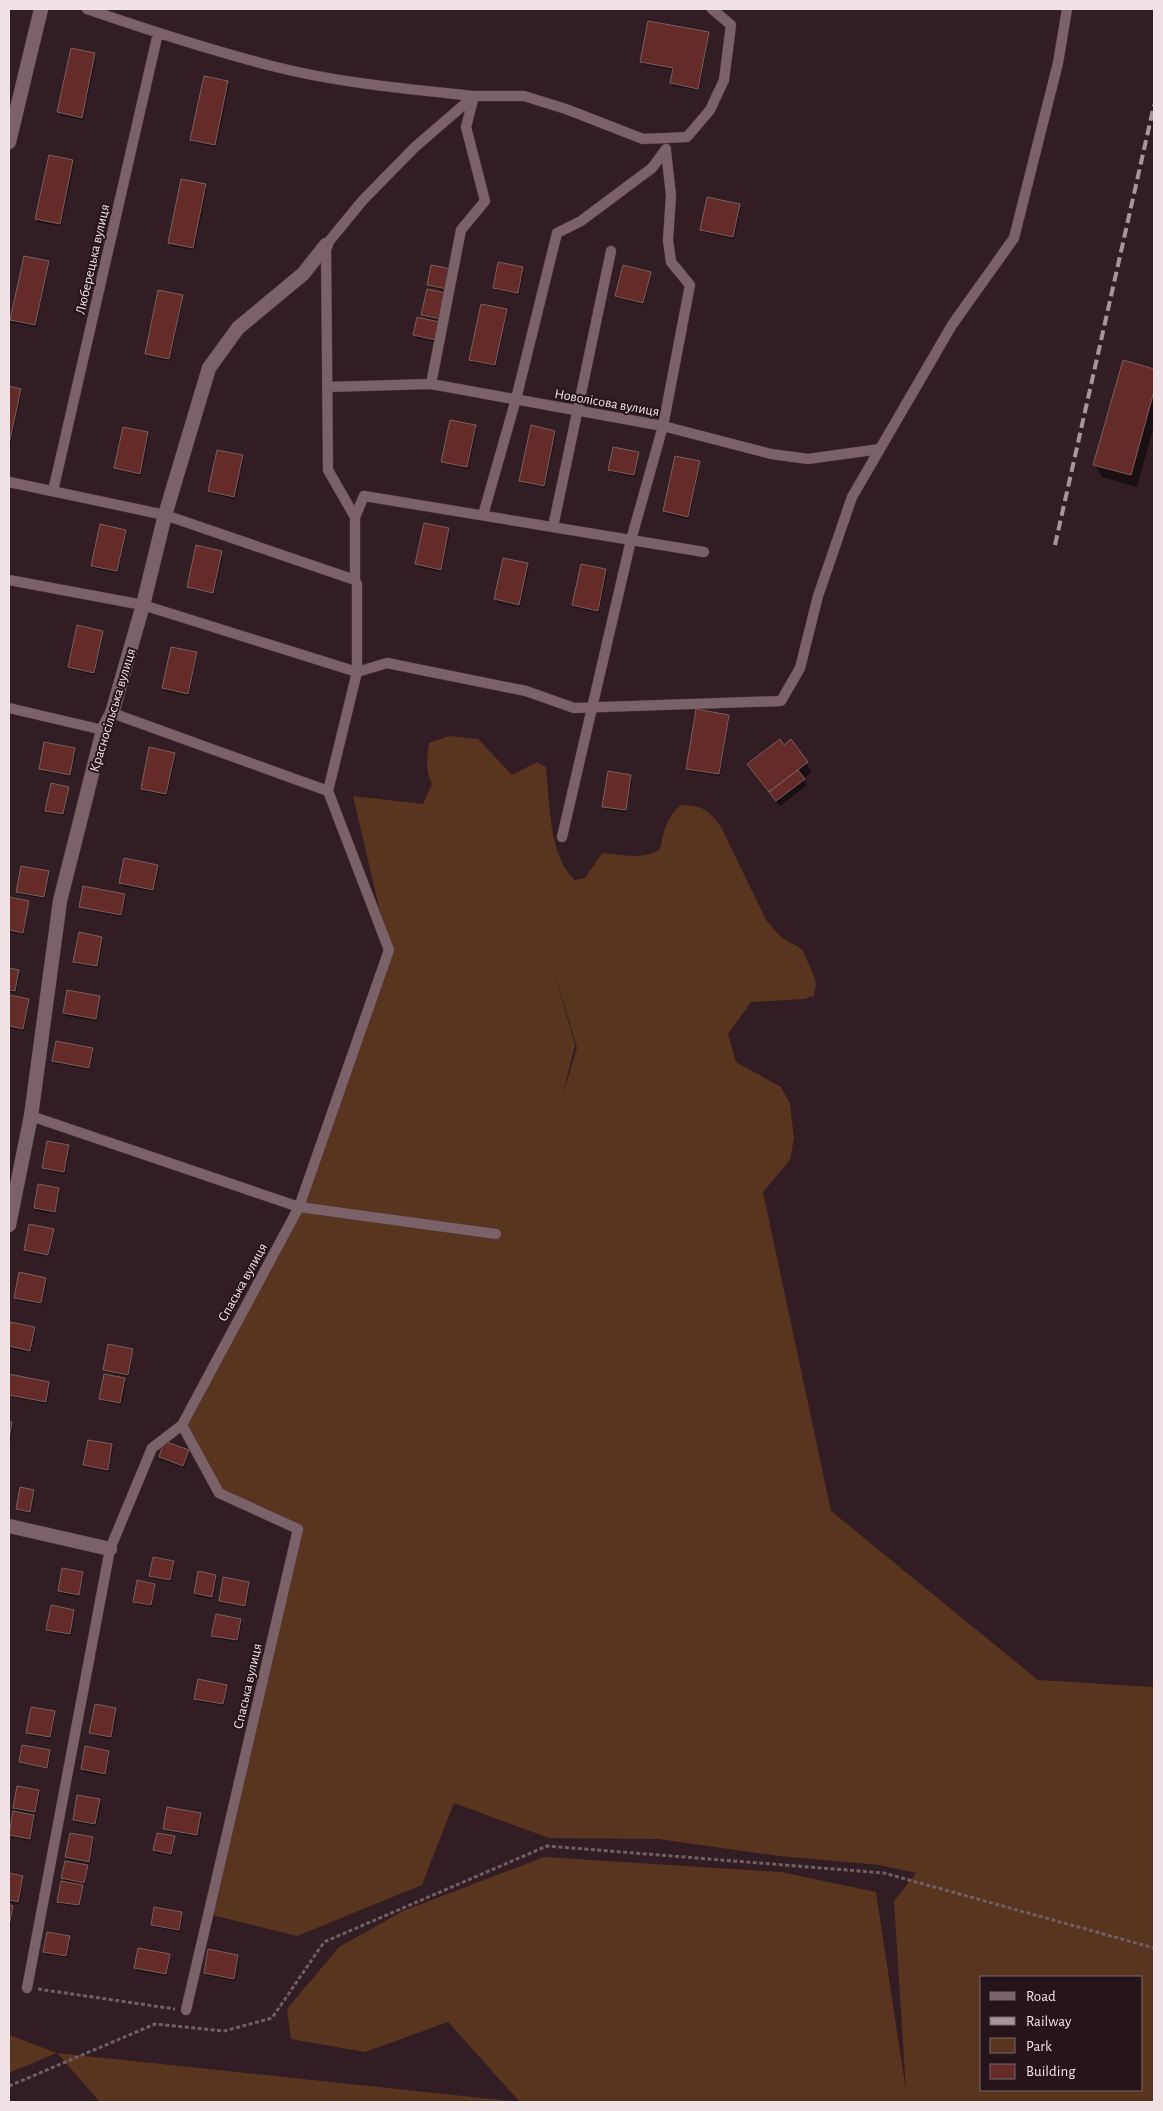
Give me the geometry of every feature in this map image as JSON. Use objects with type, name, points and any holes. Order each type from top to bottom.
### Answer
[{"type":"street","points":[[9,142],[42,9]]},
{"type":"street","name":"Красносільська вулиця","points":[[9,1225],[31,1116],[60,902],[103,730],[112,714],[143,605],[165,516],[209,368],[238,328],[303,274],[326,245]]},
{"type":"street","points":[[9,1526],[110,1549]]},
{"type":"lane","points":[[87,9],[158,33],[273,66],[372,85],[474,96],[524,96],[643,139],[687,137],[710,110],[724,80],[731,25],[712,9]]},
{"type":"lane","points":[[9,580],[143,605],[357,672],[387,663],[526,691],[574,708],[781,701],[800,668],[818,596],[852,498],[952,325],[1014,238],[1058,63],[1067,9]]},
{"type":"lane","name":"Люберецька вулиця","points":[[53,491],[158,33]]},
{"type":"lane","points":[[355,517],[328,470],[326,245],[363,200],[415,147],[474,96]]},
{"type":"lane","points":[[431,384],[461,230],[485,201],[466,127],[474,96]]},
{"type":"lane","points":[[562,837],[631,540],[663,426],[690,285],[671,262],[668,240],[671,195],[666,138]]},
{"type":"lane","points":[[483,516],[516,399],[557,233],[580,221],[652,168],[666,151]]},
{"type":"lane","points":[[554,527],[611,251]]},
{"type":"lane","name":"Новолісова вулиця","points":[[326,387],[431,384],[663,426],[771,454],[808,459],[880,449]]},
{"type":"lane","points":[[9,482],[165,516],[355,580]]},
{"type":"lane","points":[[112,714],[328,790],[357,672],[355,517],[364,496],[704,552]]},
{"type":"lane","points":[[9,708],[103,730]]},
{"type":"lane","name":"Спаська вулиця","points":[[27,1988],[110,1549],[152,1448],[182,1425],[299,1207],[388,950],[328,790]]},
{"type":"lane","points":[[31,1116],[299,1207],[496,1234]]},
{"type":"lane","name":"Спаська вулиця","points":[[182,1425],[219,1493],[298,1529],[186,2010]]},
{"type":"path","points":[[9,2086],[155,2024],[224,2031],[272,2018],[324,1942],[547,1846],[884,1873],[1154,1948]]},
{"type":"path","points":[[27,1988],[186,2010]]},
{"type":"green space","points":[[449,736],[478,739],[512,775],[537,762],[546,767],[555,843],[566,870],[575,880],[585,878],[602,853],[640,856],[654,853],[660,849],[664,831],[669,820],[681,805],[695,806],[708,812],[721,827],[766,920],[781,937],[802,949],[816,985],[814,996],[804,999],[751,1002],[728,1034],[736,1062],[781,1087],[790,1104],[794,1138],[790,1160],[763,1192],[831,1511],[1038,1680],[1154,1687],[1154,2102],[520,2102],[448,2022],[365,2052],[291,2039],[287,2009],[339,1947],[403,1911],[544,1857],[781,1872],[876,1892],[906,2091],[894,1901],[916,1873],[879,1865],[779,1856],[658,1839],[549,1838],[454,1803],[422,1885],[297,1936],[208,1914],[298,1529],[219,1493],[182,1425],[299,1207],[389,950],[353,796],[423,804],[432,784],[427,769],[429,743]],"holes":[[[549,954],[577,1048],[562,1097],[575,1045]]]},
{"type":"green space","points":[[9,2035],[57,2053],[9,2073]]},
{"type":"green space","points":[[57,2053],[520,2102],[100,2102]]},
{"type":"building","points":[[648,21],[709,32],[698,89],[670,83],[673,68],[640,62]]},
{"type":"building","points":[[71,48],[95,53],[82,118],[57,112]]},
{"type":"building","points":[[204,76],[228,81],[215,145],[190,140]]},
{"type":"building","points":[[49,155],[73,160],[60,224],[35,219]]},
{"type":"building","points":[[181,179],[206,184],[193,248],[168,243]]},
{"type":"building","points":[[707,197],[740,204],[733,237],[700,230]]},
{"type":"building","points":[[24,256],[49,261],[35,325],[10,320]]},
{"type":"building","points":[[498,262],[523,267],[518,293],[493,288]]},
{"type":"building","points":[[431,265],[451,269],[447,289],[427,285]]},
{"type":"building","points":[[623,265],[651,272],[643,303],[615,296]]},
{"type":"building","points":[[427,289],[446,293],[441,319],[421,315]]},
{"type":"building","points":[[158,290],[183,295],[169,359],[145,354]]},
{"type":"building","points":[[481,304],[507,309],[495,365],[469,360]]},
{"type":"building","points":[[417,317],[439,322],[435,340],[413,335]]},
{"type":"building","points":[[1123,360],[1154,369],[1154,391],[1131,475],[1093,465]]},
{"type":"building","points":[[9,386],[21,389],[10,440],[9,440]]},
{"type":"building","points":[[450,420],[476,425],[467,467],[441,462]]},
{"type":"building","points":[[531,425],[555,431],[544,486],[519,481]]},
{"type":"building","points":[[123,427],[148,432],[140,474],[114,468]]},
{"type":"building","points":[[613,447],[639,452],[634,475],[608,470]]},
{"type":"building","points":[[217,450],[243,455],[234,497],[208,491]]},
{"type":"building","points":[[675,456],[700,461],[688,517],[663,511]]},
{"type":"building","points":[[424,523],[449,528],[441,570],[415,564]]},
{"type":"building","points":[[100,524],[126,530],[117,571],[91,566]]},
{"type":"building","points":[[196,545],[222,551],[213,593],[187,587]]},
{"type":"building","points":[[503,558],[528,563],[519,605],[494,599]]},
{"type":"building","points":[[581,564],[606,569],[598,611],[572,605]]},
{"type":"building","points":[[77,625],[103,631],[94,673],[68,667]]},
{"type":"building","points":[[171,647],[197,652],[188,694],[162,688]]},
{"type":"building","points":[[696,709],[729,715],[719,774],[686,769]]},
{"type":"building","points":[[780,739],[784,745],[791,739],[808,762],[769,792],[747,764]]},
{"type":"building","points":[[44,742],[75,748],[70,775],[39,769]]},
{"type":"building","points":[[149,747],[175,753],[166,794],[141,789]]},
{"type":"building","points":[[798,770],[805,779],[776,801],[769,792]]},
{"type":"building","points":[[608,771],[631,775],[626,810],[602,807]]},
{"type":"building","points":[[51,783],[69,787],[63,814],[45,811]]},
{"type":"building","points":[[124,858],[158,865],[153,890],[119,883]]},
{"type":"building","points":[[21,866],[49,871],[44,897],[16,892]]},
{"type":"building","points":[[83,886],[125,894],[121,915],[79,907]]},
{"type":"building","points":[[9,897],[29,901],[23,933],[9,930]]},
{"type":"building","points":[[79,932],[102,937],[97,966],[73,962]]},
{"type":"building","points":[[9,968],[19,970],[15,991],[9,990]]},
{"type":"building","points":[[67,990],[100,996],[96,1019],[63,1013]]},
{"type":"building","points":[[9,995],[29,999],[23,1029],[9,1026]]},
{"type":"building","points":[[56,1041],[93,1048],[89,1068],[52,1061]]},
{"type":"building","points":[[47,1141],[69,1145],[64,1172],[42,1168]]},
{"type":"building","points":[[38,1184],[59,1188],[55,1212],[34,1208]]},
{"type":"building","points":[[29,1224],[54,1229],[48,1255],[24,1250]]},
{"type":"building","points":[[19,1272],[46,1278],[41,1303],[14,1298]]},
{"type":"building","points":[[10,1322],[35,1327],[30,1351],[9,1346]]},
{"type":"building","points":[[108,1344],[133,1349],[128,1375],[103,1370]]},
{"type":"building","points":[[9,1374],[49,1382],[46,1402],[9,1395]]},
{"type":"building","points":[[104,1374],[125,1378],[120,1403],[99,1399]]},
{"type":"building","points":[[9,1422],[12,1422],[9,1440]]},
{"type":"building","points":[[88,1440],[112,1444],[108,1470],[83,1465]]},
{"type":"building","points":[[164,1441],[189,1450],[183,1466],[159,1457]]},
{"type":"building","points":[[20,1487],[34,1490],[30,1512],[16,1509]]},
{"type":"building","points":[[153,1557],[174,1561],[170,1580],[149,1576]]},
{"type":"building","points":[[62,1568],[83,1572],[79,1595],[58,1591]]},
{"type":"building","points":[[198,1571],[216,1575],[212,1597],[194,1593]]},
{"type":"building","points":[[223,1577],[249,1582],[245,1606],[219,1601]]},
{"type":"building","points":[[137,1580],[155,1584],[151,1605],[133,1602]]},
{"type":"building","points":[[51,1605],[74,1610],[70,1634],[46,1630]]},
{"type":"building","points":[[216,1614],[241,1619],[237,1640],[211,1636]]},
{"type":"building","points":[[198,1679],[227,1685],[223,1704],[194,1699]]},
{"type":"building","points":[[95,1704],[116,1708],[111,1737],[89,1733]]},
{"type":"building","points":[[31,1707],[55,1711],[50,1737],[26,1733]]},
{"type":"building","points":[[22,1745],[50,1750],[47,1768],[19,1762]]},
{"type":"building","points":[[85,1746],[109,1751],[105,1774],[81,1769]]},
{"type":"building","points":[[17,1786],[39,1790],[35,1812],[13,1808]]},
{"type":"building","points":[[77,1795],[100,1799],[95,1824],[73,1820]]},
{"type":"building","points":[[167,1807],[201,1813],[197,1835],[163,1829]]},
{"type":"building","points":[[13,1811],[34,1815],[30,1839],[9,1835]]},
{"type":"building","points":[[70,1833],[93,1837],[89,1862],[65,1857]]},
{"type":"building","points":[[157,1833],[175,1836],[171,1854],[153,1850]]},
{"type":"building","points":[[65,1861],[88,1865],[84,1883],[61,1878]]},
{"type":"building","points":[[9,1873],[23,1876],[18,1902],[9,1900]]},
{"type":"building","points":[[61,1881],[83,1885],[79,1905],[57,1902]]},
{"type":"building","points":[[9,1905],[13,1906],[9,1926]]},
{"type":"building","points":[[154,1907],[182,1912],[179,1930],[151,1925]]},
{"type":"building","points":[[47,1932],[70,1936],[66,1956],[43,1952]]},
{"type":"building","points":[[138,1948],[170,1954],[166,1974],[134,1968]]},
{"type":"building","points":[[208,1949],[238,1955],[234,1979],[204,1973]]},
{"type":"railway","points":[[1055,545],[1154,105]]}]
